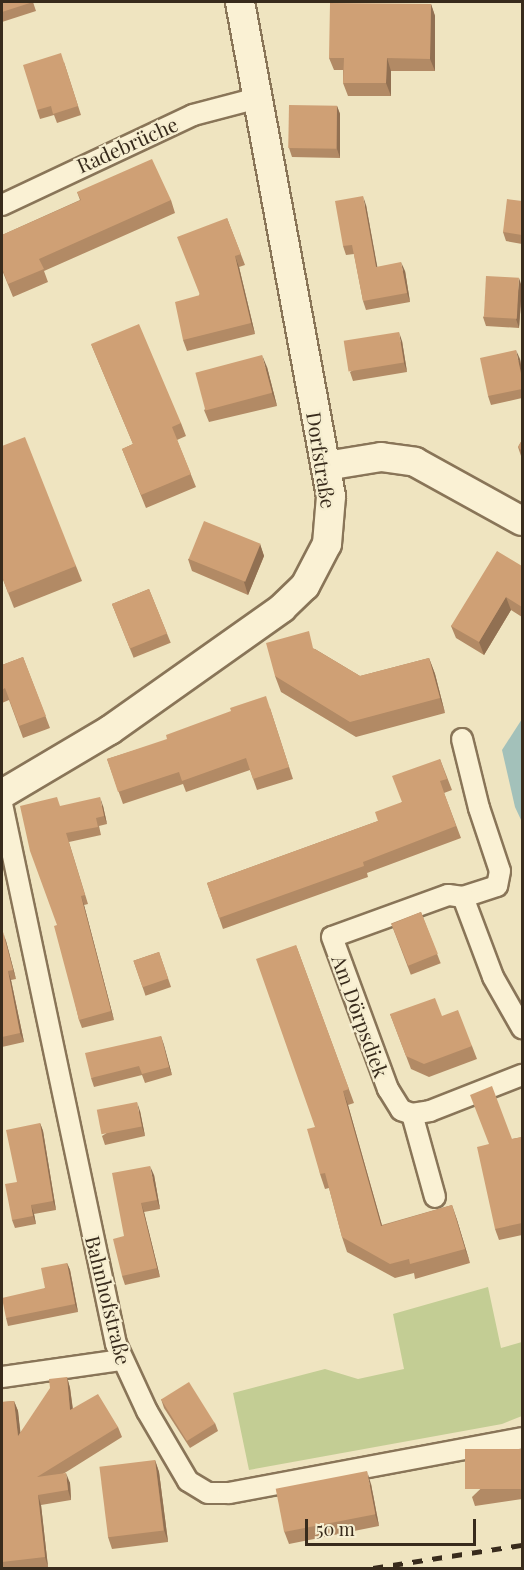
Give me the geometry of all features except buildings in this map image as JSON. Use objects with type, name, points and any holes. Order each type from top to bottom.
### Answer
[{"type":"street","name":"Dorfstraße","points":[[2,794],[110,730],[298,594],[327,544],[332,522],[326,466],[240,2]]},
{"type":"street","name":"Radebrüche","points":[[2,205],[193,115],[258,98]]},
{"type":"street","points":[[326,466],[381,457],[415,462],[522,521]]},
{"type":"street","name":"Am Dörpsdiek","points":[[412,1114],[401,1110],[388,1089],[332,937],[448,895],[464,897],[496,886],[500,880],[462,739]]},
{"type":"street","name":"Bahnhofstraße","points":[[2,804],[121,1360],[188,1481],[208,1493],[230,1492],[522,1438]]},
{"type":"street","points":[[464,897],[493,977],[522,1028]]},
{"type":"street","points":[[435,1197],[412,1114],[522,1074]]},
{"type":"street","points":[[2,1377],[121,1360]]},
{"type":"green space","points":[[488,1287],[501,1348],[522,1342],[522,1416],[502,1424],[249,1470],[233,1393],[325,1369],[358,1379],[404,1369],[393,1314]]},
{"type":"water","points":[[522,719],[522,822],[515,807],[502,750]]},
{"type":"railway","points":[[373,1568],[522,1545]]}]
